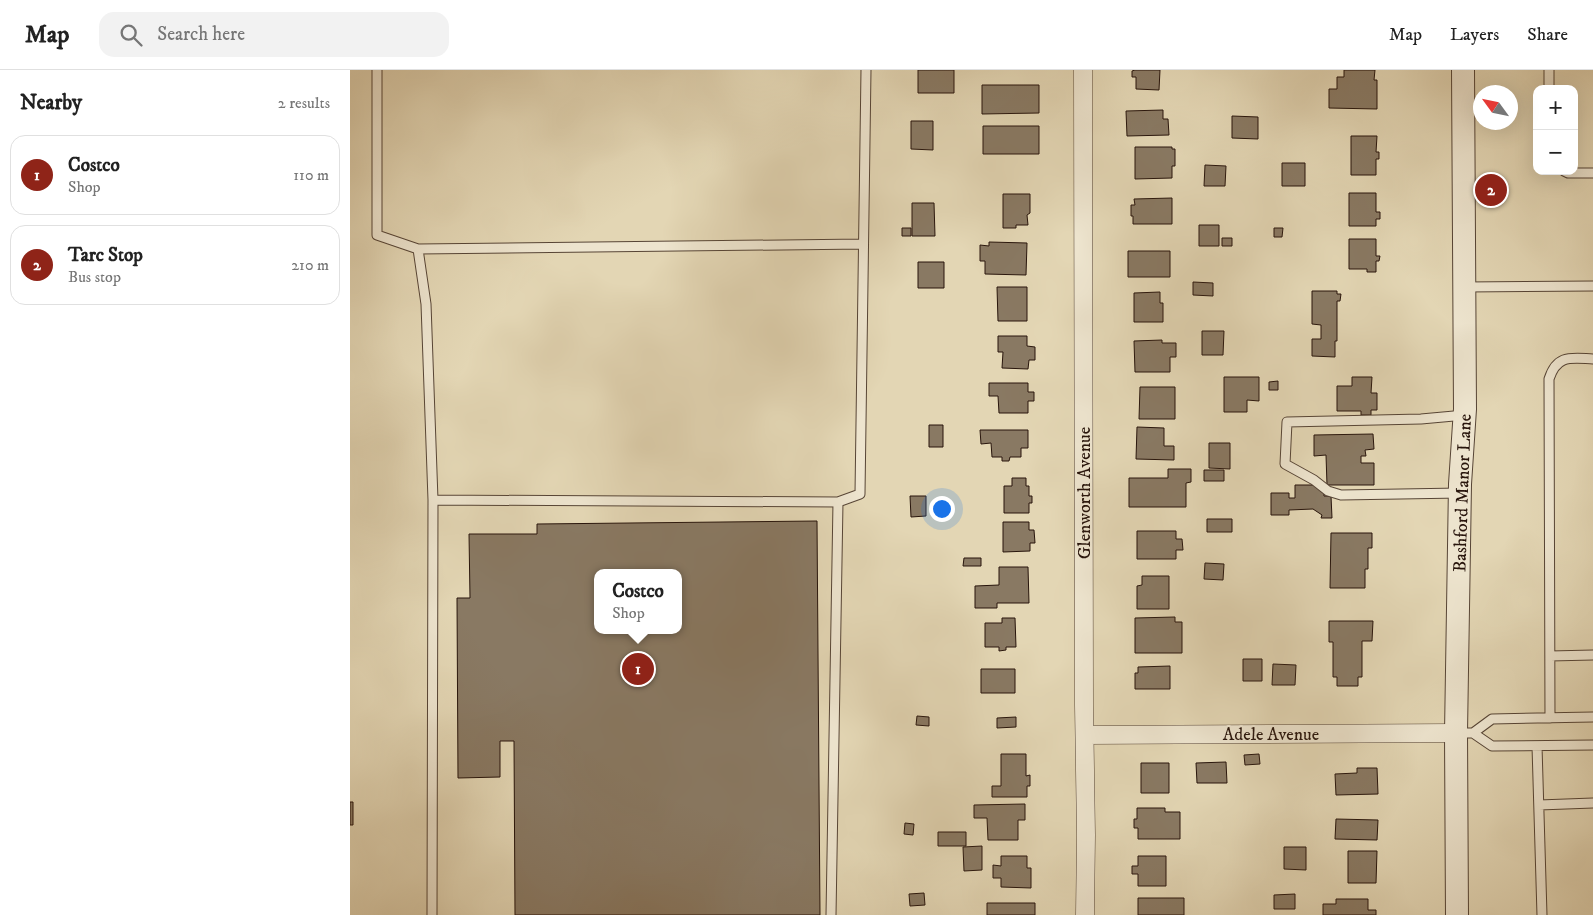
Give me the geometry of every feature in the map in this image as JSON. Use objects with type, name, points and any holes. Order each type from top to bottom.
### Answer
[{"type":"street","name":"Glenworth Avenue","points":[[1083,70],[1085,915]]},
{"type":"street","name":"Bashford Manor Lane","points":[[1457,915],[1464,733],[1460,492],[1465,415],[1463,70]]},
{"type":"street","name":"Adele Avenue","points":[[1085,735],[1464,733]]},
{"type":"lane","points":[[377,70],[377,234],[418,249],[863,244]]},
{"type":"lane","points":[[433,500],[838,502],[860,494],[866,70]]},
{"type":"lane","points":[[1549,70],[1549,85]]},
{"type":"lane","points":[[1578,173],[1593,173]]},
{"type":"lane","points":[[418,249],[426,304],[433,500],[432,915]]},
{"type":"lane","points":[[1465,287],[1593,286]]},
{"type":"lane","points":[[1550,718],[1548,379],[1556,364],[1562,360],[1593,358]]},
{"type":"lane","points":[[1460,492],[1341,495],[1328,491],[1314,480],[1285,464],[1287,422],[1421,419],[1465,415]]},
{"type":"lane","points":[[831,915],[838,502]]},
{"type":"lane","points":[[1550,656],[1593,656]]},
{"type":"lane","points":[[1464,733],[1492,719],[1593,717]]},
{"type":"lane","points":[[1464,733],[1492,746],[1593,745]]},
{"type":"lane","points":[[1537,746],[1542,915]]},
{"type":"lane","points":[[1539,805],[1593,803]]},
{"type":"building","points":[[918,70],[954,70],[954,93],[918,93]]},
{"type":"building","points":[[1160,70],[1159,90],[1136,89],[1136,77],[1132,77],[1132,71]]},
{"type":"building","points":[[1344,70],[1375,70],[1374,80],[1377,80],[1377,109],[1329,108],[1329,89],[1337,89],[1337,77],[1344,77]]},
{"type":"building","points":[[982,85],[1039,85],[1039,113],[982,114]]},
{"type":"building","points":[[1163,110],[1163,119],[1168,119],[1169,135],[1127,136],[1126,111]]},
{"type":"building","points":[[1232,116],[1258,117],[1258,139],[1232,138]]},
{"type":"building","points":[[911,121],[933,121],[933,150],[911,149]]},
{"type":"building","points":[[983,126],[1039,126],[1039,154],[983,154]]},
{"type":"building","points":[[1351,136],[1377,136],[1376,152],[1379,152],[1379,159],[1376,159],[1376,175],[1351,175]]},
{"type":"building","points":[[1135,147],[1172,147],[1172,149],[1175,149],[1175,166],[1172,166],[1172,178],[1135,179]]},
{"type":"building","points":[[1282,163],[1305,163],[1305,186],[1282,186]]},
{"type":"building","points":[[1205,165],[1226,166],[1225,186],[1204,186]]},
{"type":"building","points":[[1349,193],[1376,193],[1376,212],[1380,212],[1380,219],[1376,219],[1376,226],[1349,226]]},
{"type":"building","points":[[1003,194],[1030,194],[1030,213],[1027,215],[1028,225],[1016,225],[1016,228],[1003,228]]},
{"type":"building","points":[[1172,198],[1172,224],[1133,224],[1131,205],[1135,205],[1134,199]]},
{"type":"building","points":[[912,203],[934,203],[935,236],[912,236]]},
{"type":"building","points":[[1199,225],[1219,225],[1219,246],[1199,246]]},
{"type":"building","points":[[902,228],[911,228],[911,236],[902,236]]},
{"type":"building","points":[[1274,228],[1283,228],[1282,237],[1274,237]]},
{"type":"building","points":[[1222,238],[1232,238],[1232,246],[1222,246]]},
{"type":"building","points":[[1349,239],[1376,239],[1376,256],[1380,256],[1379,261],[1376,261],[1376,272],[1367,272],[1367,269],[1349,269]]},
{"type":"building","points":[[989,242],[1027,243],[1026,275],[985,274],[985,261],[980,261],[980,245],[989,246]]},
{"type":"building","points":[[1128,251],[1170,251],[1170,277],[1128,277]]},
{"type":"building","points":[[918,262],[944,262],[944,288],[918,288]]},
{"type":"building","points":[[1193,282],[1213,283],[1213,296],[1193,295]]},
{"type":"building","points":[[997,287],[1027,287],[1027,321],[998,321]]},
{"type":"building","points":[[1312,291],[1337,291],[1337,294],[1341,294],[1340,301],[1337,301],[1335,357],[1312,356],[1312,339],[1321,339],[1321,325],[1312,324]]},
{"type":"building","points":[[1160,292],[1160,303],[1163,303],[1163,322],[1134,322],[1134,293]]},
{"type":"building","points":[[1202,331],[1224,331],[1223,355],[1202,355]]},
{"type":"building","points":[[998,336],[1027,336],[1027,346],[1035,347],[1035,360],[1029,360],[1028,369],[1002,368],[1003,352],[998,352]]},
{"type":"building","points":[[1162,340],[1162,343],[1176,343],[1176,357],[1170,357],[1170,372],[1135,372],[1134,341]]},
{"type":"building","points":[[1224,377],[1259,377],[1259,401],[1247,400],[1247,412],[1224,412]]},
{"type":"building","points":[[1352,377],[1372,377],[1371,393],[1377,393],[1377,410],[1371,410],[1371,415],[1361,415],[1361,411],[1337,411],[1337,386],[1352,386]]},
{"type":"building","points":[[1278,381],[1278,390],[1269,390],[1269,382]]},
{"type":"building","points":[[989,383],[1028,383],[1028,392],[1034,392],[1034,401],[1028,401],[1028,413],[999,413],[998,396],[989,396]]},
{"type":"building","points":[[1140,387],[1175,387],[1175,419],[1139,419]]},
{"type":"building","points":[[929,425],[943,425],[943,447],[929,447]]},
{"type":"building","points":[[1137,427],[1164,428],[1164,446],[1174,446],[1174,460],[1136,459]]},
{"type":"building","points":[[980,430],[1028,430],[1028,448],[1021,448],[1021,457],[1010,457],[1009,461],[1002,461],[1002,457],[992,457],[991,443],[981,444]]},
{"type":"building","points":[[1373,434],[1374,449],[1365,450],[1366,456],[1361,456],[1361,463],[1374,463],[1374,485],[1327,485],[1326,455],[1314,456],[1314,435]]},
{"type":"building","points":[[1209,443],[1230,443],[1230,469],[1209,468]]},
{"type":"building","points":[[1168,469],[1191,469],[1191,482],[1186,483],[1186,507],[1129,507],[1129,478],[1168,478]]},
{"type":"building","points":[[1204,470],[1224,470],[1224,481],[1204,481]]},
{"type":"building","points":[[1012,478],[1026,478],[1026,486],[1029,486],[1029,496],[1032,496],[1032,503],[1029,503],[1029,513],[1004,513],[1004,486],[1012,486]]},
{"type":"building","points":[[1295,485],[1317,485],[1324,493],[1324,496],[1331,496],[1332,518],[1321,518],[1322,515],[1313,509],[1289,510],[1289,515],[1271,515],[1271,493],[1289,493],[1289,498],[1295,498]]},
{"type":"building","points":[[910,496],[926,496],[926,516],[911,517]]},
{"type":"building","points":[[1207,519],[1232,519],[1232,532],[1207,532]]},
{"type":"building","points":[[817,521],[820,915],[515,915],[514,741],[500,741],[500,777],[458,778],[457,598],[470,598],[469,534],[537,534],[537,524]]},
{"type":"building","points":[[1003,522],[1029,522],[1029,530],[1034,530],[1035,543],[1030,543],[1030,551],[1003,552]]},
{"type":"building","points":[[1137,531],[1176,531],[1176,539],[1182,539],[1183,550],[1176,550],[1176,559],[1137,559]]},
{"type":"building","points":[[1331,533],[1372,533],[1372,548],[1368,548],[1368,569],[1365,569],[1365,588],[1330,588]]},
{"type":"building","points":[[964,558],[981,558],[981,566],[963,566]]},
{"type":"building","points":[[1205,563],[1224,564],[1223,580],[1204,579]]},
{"type":"building","points":[[999,567],[1028,567],[1029,603],[997,603],[997,608],[975,608],[975,586],[999,585]]},
{"type":"building","points":[[1142,576],[1169,576],[1169,609],[1137,609],[1137,586],[1142,585]]},
{"type":"building","points":[[1175,617],[1175,622],[1182,622],[1182,653],[1135,653],[1135,618]]},
{"type":"building","points":[[1002,618],[1015,618],[1016,647],[1006,647],[1006,650],[999,651],[999,647],[985,647],[985,623],[1002,623]]},
{"type":"building","points":[[1329,621],[1373,621],[1372,641],[1362,641],[1362,677],[1358,677],[1358,686],[1337,686],[1337,677],[1333,677],[1333,642],[1329,642]]},
{"type":"building","points":[[1243,659],[1262,659],[1262,681],[1243,681]]},
{"type":"building","points":[[1273,664],[1296,665],[1295,685],[1272,685]]},
{"type":"building","points":[[1170,666],[1170,689],[1135,689],[1135,673],[1138,673],[1138,667]]},
{"type":"building","points":[[981,669],[1015,669],[1015,693],[981,693]]},
{"type":"building","points":[[917,716],[929,717],[929,726],[916,725]]},
{"type":"building","points":[[1016,717],[1016,727],[997,728],[997,718]]},
{"type":"building","points":[[1001,754],[1026,754],[1026,776],[1030,775],[1027,797],[992,797],[992,786],[1001,786]]},
{"type":"building","points":[[1259,754],[1260,764],[1245,765],[1244,755]]},
{"type":"building","points":[[1226,762],[1227,783],[1197,783],[1196,763]]},
{"type":"building","points":[[1141,763],[1169,763],[1169,793],[1141,793]]},
{"type":"building","points":[[1357,768],[1377,768],[1378,794],[1336,795],[1335,774],[1357,773]]},
{"type":"building","points":[[350,802],[353,802],[353,825],[350,825]]},
{"type":"building","points":[[1025,804],[1025,820],[1018,820],[1018,840],[988,840],[987,818],[974,818],[974,805]]},
{"type":"building","points":[[1137,808],[1165,808],[1165,812],[1180,812],[1180,839],[1138,839],[1138,828],[1134,828],[1134,819],[1137,819]]},
{"type":"building","points":[[1336,819],[1378,820],[1377,840],[1335,839]]},
{"type":"building","points":[[905,823],[914,824],[913,835],[904,834]]},
{"type":"building","points":[[938,832],[966,832],[966,846],[938,846]]},
{"type":"building","points":[[982,846],[982,870],[964,871],[963,847]]},
{"type":"building","points":[[1284,847],[1306,847],[1306,870],[1284,869]]},
{"type":"building","points":[[1348,851],[1377,851],[1376,883],[1348,883]]},
{"type":"building","points":[[1001,856],[1027,856],[1027,868],[1031,868],[1031,888],[1001,887],[1001,878],[993,878],[993,865],[1001,866]]},
{"type":"building","points":[[1138,856],[1166,856],[1166,886],[1138,886],[1138,874],[1132,874],[1132,866],[1138,866]]},
{"type":"building","points":[[924,893],[925,905],[910,906],[909,894]]},
{"type":"building","points":[[1295,894],[1295,909],[1274,909],[1274,895]]},
{"type":"building","points":[[1138,898],[1184,898],[1184,915],[1138,915]]},
{"type":"building","points":[[1336,899],[1368,899],[1368,910],[1376,910],[1376,915],[1323,915],[1323,904],[1336,904]]},
{"type":"building","points":[[987,903],[1035,903],[1035,915],[987,915]]},
{"type":"place","name":"Tarc Stop","points":[[1491,190]]},
{"type":"place","name":"Costco","points":[[638,669]]}]
